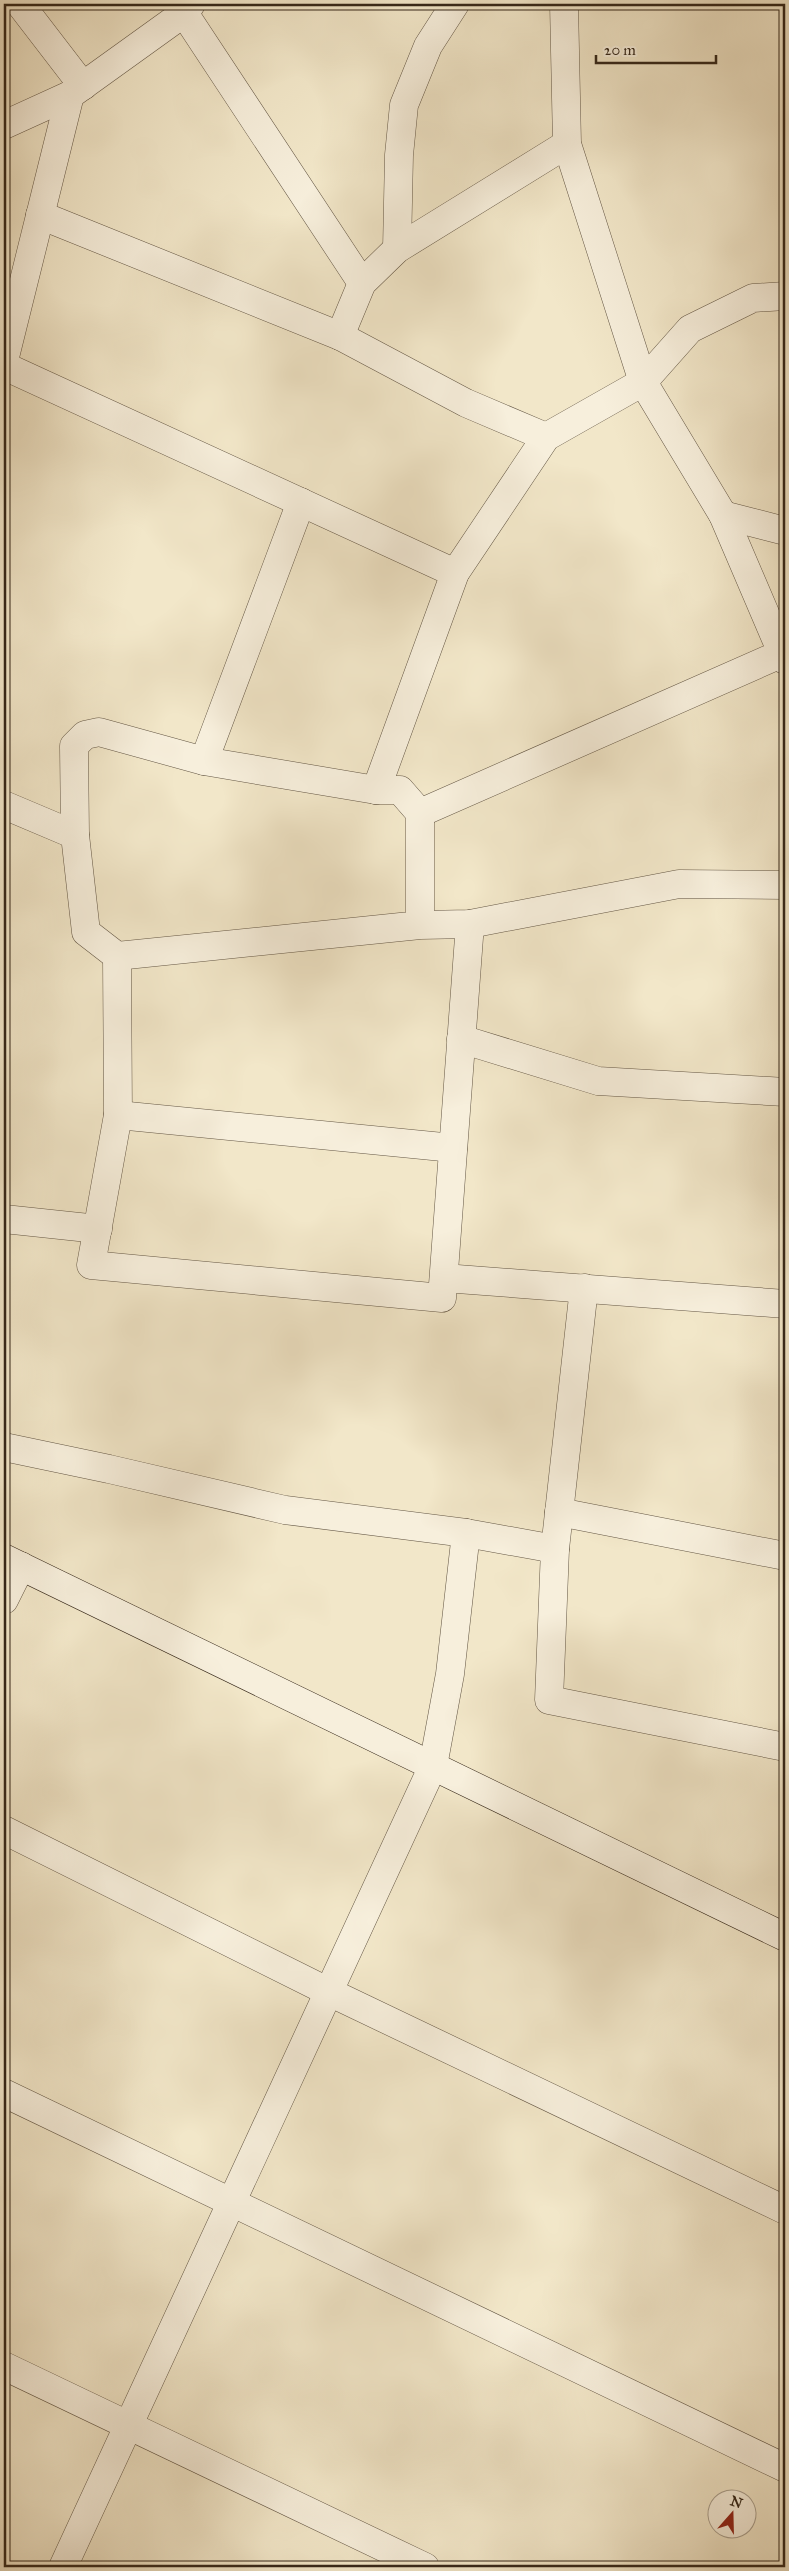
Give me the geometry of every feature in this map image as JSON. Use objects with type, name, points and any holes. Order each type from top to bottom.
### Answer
[{"type":"street","points":[[4,361],[40,215],[76,90],[20,4]]},
{"type":"street","points":[[397,249],[399,155],[404,105],[428,46],[455,4]]},
{"type":"street","points":[[420,812],[784,656],[722,516],[643,382],[567,144],[564,4]]},
{"type":"street","points":[[4,125],[76,90],[187,8],[362,283]]},
{"type":"street","points":[[340,336],[362,283],[397,249],[567,144]]},
{"type":"street","points":[[40,215],[340,336],[466,402],[546,437]]},
{"type":"street","points":[[376,790],[455,572],[546,437],[643,382],[690,329],[753,298],[785,296]]},
{"type":"street","points":[[4,366],[455,572]]},
{"type":"street","points":[[204,761],[301,502]]},
{"type":"street","points":[[722,516],[785,531]]},
{"type":"street","points":[[420,925],[420,812],[400,790],[376,790],[204,761],[99,732],[85,735],[74,746],[75,835],[86,932],[117,956],[420,925],[470,924],[679,884],[785,885]]},
{"type":"street","points":[[4,805],[75,835]]},
{"type":"street","points":[[117,956],[118,1115],[91,1265],[442,1298],[470,924]]},
{"type":"street","points":[[461,1039],[598,1081],[785,1092]]},
{"type":"street","points":[[118,1115],[453,1148]]},
{"type":"street","points":[[4,1219],[98,1228]]},
{"type":"street","points":[[444,1278],[785,1304]]},
{"type":"street","points":[[584,1288],[555,1550],[549,1700],[785,1747]]},
{"type":"street","points":[[4,1447],[285,1510],[466,1533],[555,1550]]},
{"type":"street","points":[[559,1512],[785,1556]]},
{"type":"street","points":[[63,2567],[433,1766],[450,1674],[466,1533]]},
{"type":"street","points":[[4,1600],[12,1562],[785,1936]]},
{"type":"street","points":[[4,1830],[329,1992],[785,2210]]},
{"type":"street","points":[[4,2093],[785,2468]]},
{"type":"street","points":[[4,2366],[425,2567]]}]
